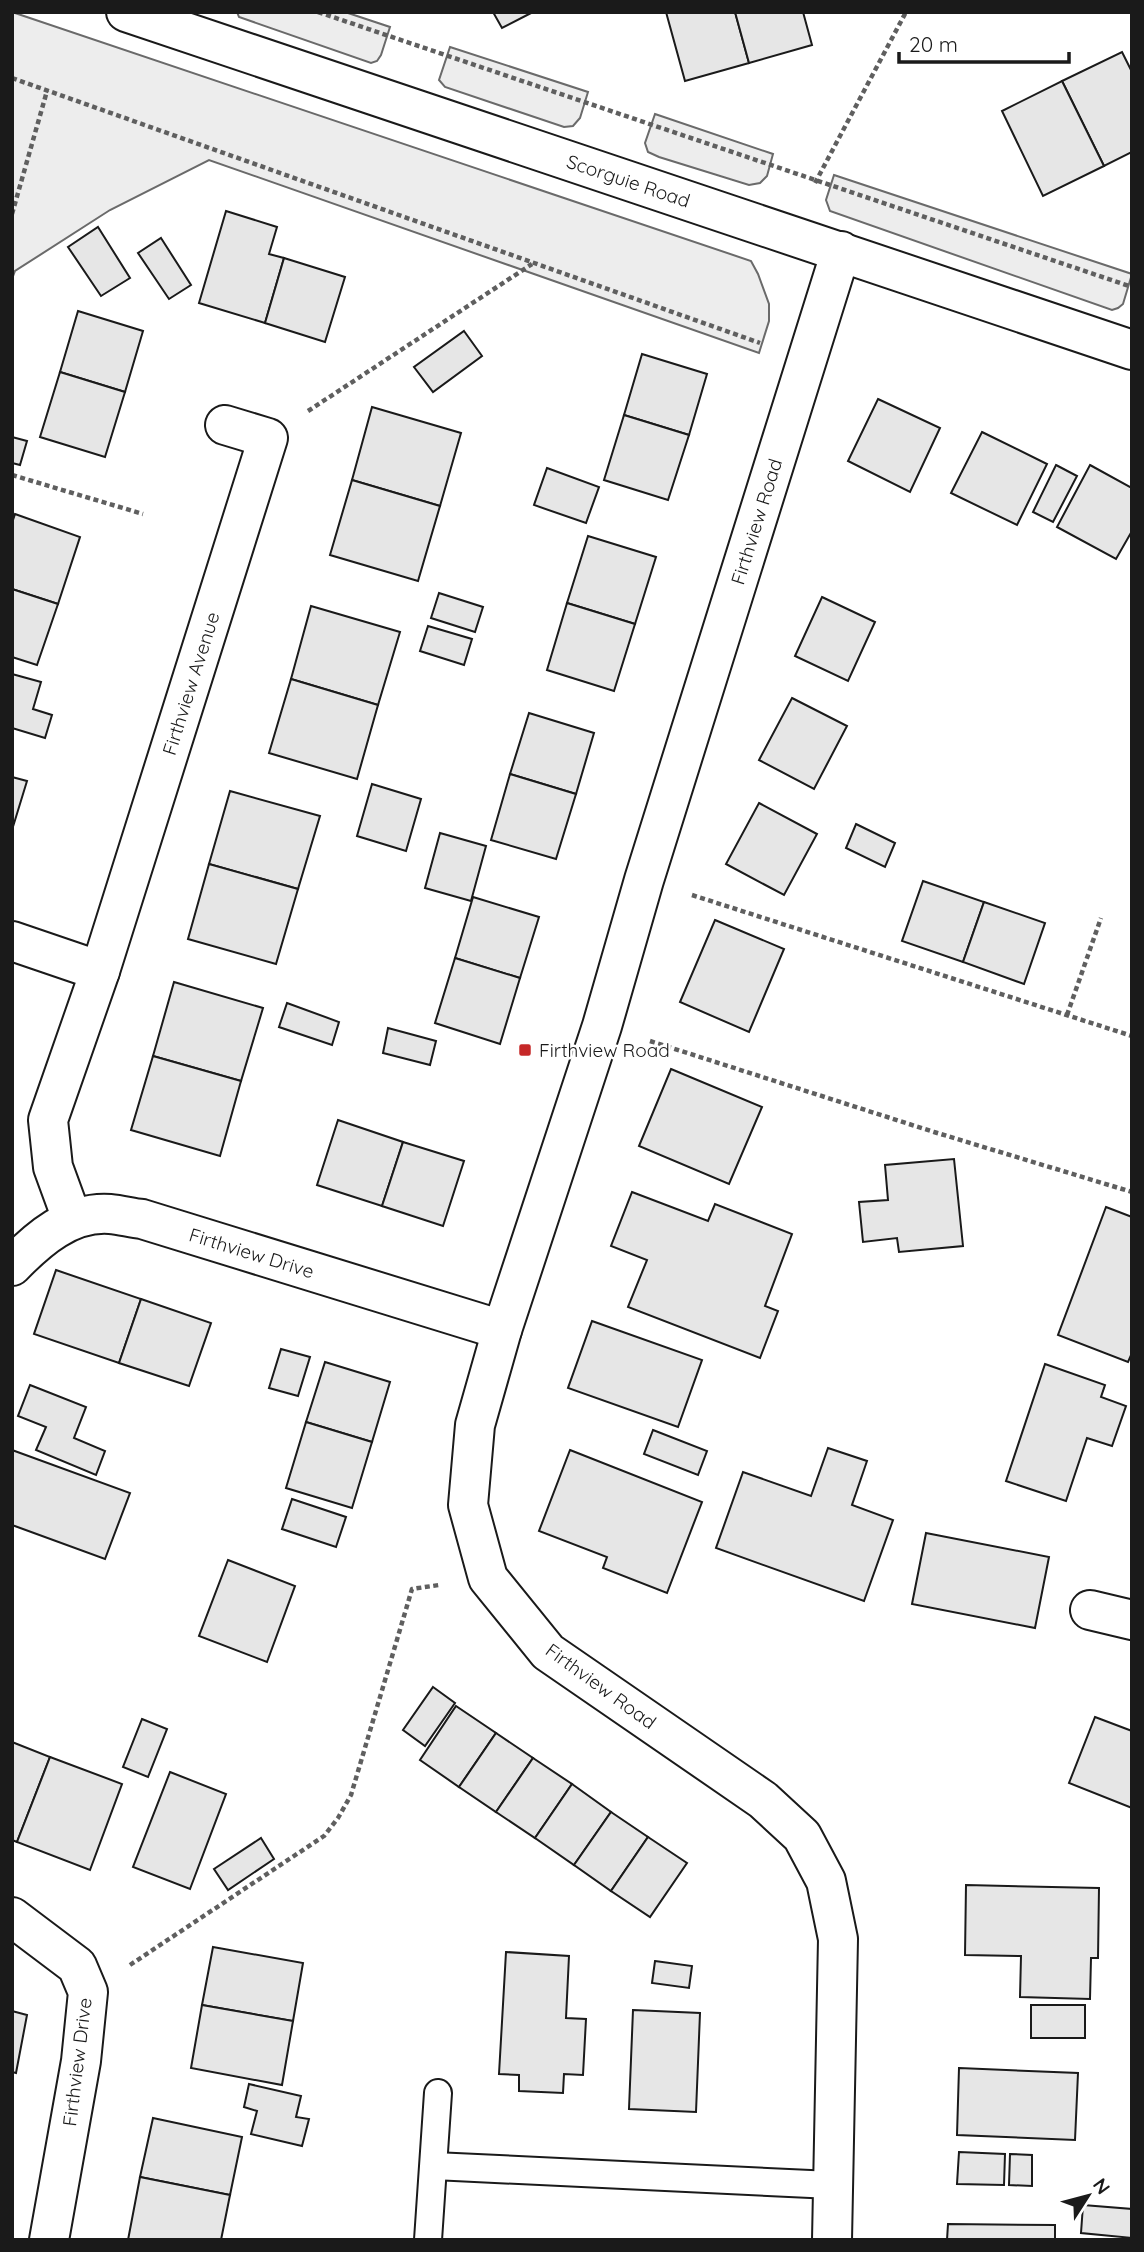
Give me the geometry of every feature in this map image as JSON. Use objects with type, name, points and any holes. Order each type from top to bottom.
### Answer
[{"type":"street","name":"Scorguie Road","points":[[126,12],[1132,350]]},
{"type":"street","name":"Firthview Road","points":[[832,2240],[838,1939],[826,1881],[802,1836],[763,1800],[548,1652],[488,1578],[468,1505],[475,1425],[502,1330],[602,1026],[644,880],[841,251]]},
{"type":"street","points":[[225,425],[268,438]]},
{"type":"street","name":"Firthview Avenue","points":[[72,1219],[53,1167],[48,1120],[100,971],[268,438]]},
{"type":"street","points":[[12,941],[100,971]]},
{"type":"street","name":"Firthview Drive","points":[[12,1266],[33,1244],[72,1219],[108,1214],[142,1219],[502,1330]]},
{"type":"street","points":[[1090,1610],[1132,1620]]},
{"type":"street","name":"Firthview Drive","points":[[12,1917],[77,1966],[88,1992],[81,2061],[49,2240]]},
{"type":"lane","points":[[428,2240],[438,2093]]},
{"type":"lane","points":[[434,2166],[832,2185]]},
{"type":"path","points":[[318,12],[1132,286]]},
{"type":"path","points":[[789,234],[906,12]]},
{"type":"path","points":[[12,78],[770,346],[807,356]]},
{"type":"path","points":[[12,214],[47,91]]},
{"type":"path","points":[[268,438],[533,263]]},
{"type":"path","points":[[12,475],[143,514]]},
{"type":"path","points":[[644,880],[1132,1036]]},
{"type":"path","points":[[1067,1015],[1101,918]]},
{"type":"path","points":[[602,1026],[1132,1192]]},
{"type":"path","points":[[88,1992],[324,1836],[351,1795],[412,1589],[488,1578]]},
{"type":"shaded area","points":[[12,12],[751,261],[769,304],[769,321],[759,353],[209,160],[110,210],[15,271],[12,279]]},
{"type":"shaded area","points":[[237,12],[345,12],[390,27],[381,55],[377,61],[371,63],[239,17]]},
{"type":"shaded area","points":[[450,47],[588,92],[580,118],[573,126],[564,127],[445,87],[439,80]]},
{"type":"shaded area","points":[[655,114],[773,154],[767,176],[760,183],[749,185],[648,152],[645,143]]},
{"type":"shaded area","points":[[834,175],[1132,274],[1123,304],[1112,310],[830,211],[826,200]]},
{"type":"building","points":[[493,12],[533,12],[502,28]]},
{"type":"building","points":[[666,12],[735,12],[749,63],[685,81]]},
{"type":"building","points":[[735,12],[803,12],[812,45],[749,63]]},
{"type":"building","points":[[1122,52],[1132,72],[1132,152],[1104,166],[1062,81]]},
{"type":"building","points":[[1062,81],[1104,166],[1043,196],[1002,111]]},
{"type":"building","points":[[226,211],[277,227],[269,254],[284,258],[265,323],[199,303]]},
{"type":"building","points":[[98,227],[130,278],[101,296],[68,247]]},
{"type":"building","points":[[161,238],[191,285],[169,299],[138,253]]},
{"type":"building","points":[[284,258],[345,277],[325,342],[265,323]]},
{"type":"building","points":[[78,311],[143,331],[125,392],[60,372]]},
{"type":"building","points":[[464,331],[482,356],[433,392],[414,367]]},
{"type":"building","points":[[642,354],[707,374],[689,435],[624,415]]},
{"type":"building","points":[[60,372],[125,392],[105,457],[40,437]]},
{"type":"building","points":[[878,399],[940,428],[910,492],[848,461]]},
{"type":"building","points":[[372,407],[461,433],[440,506],[352,480]]},
{"type":"building","points":[[624,415],[689,435],[668,500],[604,480]]},
{"type":"building","points":[[982,432],[1047,464],[1017,525],[951,493]]},
{"type":"building","points":[[12,437],[27,441],[20,465],[12,463]]},
{"type":"building","points":[[1056,465],[1077,476],[1053,522],[1033,512]]},
{"type":"building","points":[[1090,465],[1132,488],[1132,531],[1116,559],[1057,527]]},
{"type":"building","points":[[547,468],[599,487],[586,523],[534,505]]},
{"type":"building","points":[[352,480],[440,506],[418,581],[330,555]]},
{"type":"building","points":[[15,514],[80,537],[58,604],[12,589],[12,523]]},
{"type":"building","points":[[588,536],[656,557],[635,624],[567,603]]},
{"type":"building","points":[[12,589],[58,604],[37,665],[12,657]]},
{"type":"building","points":[[439,593],[483,607],[475,632],[431,618]]},
{"type":"building","points":[[822,597],[875,622],[848,681],[795,656]]},
{"type":"building","points":[[567,603],[635,624],[614,691],[547,670]]},
{"type":"building","points":[[311,606],[400,632],[378,705],[291,679]]},
{"type":"building","points":[[428,626],[472,639],[464,665],[420,651]]},
{"type":"building","points":[[12,674],[41,682],[33,709],[52,715],[45,738],[12,728]]},
{"type":"building","points":[[291,679],[378,705],[357,779],[269,753]]},
{"type":"building","points":[[792,698],[847,726],[814,789],[759,760]]},
{"type":"building","points":[[529,713],[594,733],[576,794],[510,774]]},
{"type":"building","points":[[510,774],[576,794],[556,859],[491,840]]},
{"type":"building","points":[[12,777],[27,781],[12,830]]},
{"type":"building","points":[[372,784],[421,799],[406,851],[357,836]]},
{"type":"building","points":[[230,791],[320,816],[298,889],[209,864]]},
{"type":"building","points":[[759,803],[817,834],[784,895],[726,864]]},
{"type":"building","points":[[856,824],[895,843],[885,867],[846,848]]},
{"type":"building","points":[[440,833],[486,846],[471,901],[425,888]]},
{"type":"building","points":[[209,864],[298,889],[276,964],[188,939]]},
{"type":"building","points":[[923,881],[984,902],[963,962],[902,941]]},
{"type":"building","points":[[473,897],[539,917],[520,978],[455,958]]},
{"type":"building","points":[[984,902],[1045,923],[1024,984],[963,962]]},
{"type":"building","points":[[715,920],[784,949],[749,1032],[680,1002]]},
{"type":"building","points":[[455,958],[520,978],[500,1044],[435,1023]]},
{"type":"building","points":[[174,982],[263,1008],[241,1081],[153,1056]]},
{"type":"building","points":[[287,1003],[339,1022],[332,1045],[279,1027]]},
{"type":"building","points":[[388,1028],[436,1041],[430,1065],[383,1053]]},
{"type":"building","points":[[153,1056],[241,1081],[220,1156],[131,1130]]},
{"type":"building","points":[[671,1069],[762,1107],[729,1184],[639,1146]]},
{"type":"building","points":[[338,1120],[403,1142],[382,1206],[317,1185]]},
{"type":"building","points":[[403,1142],[464,1161],[443,1226],[382,1206]]},
{"type":"building","points":[[954,1159],[963,1246],[899,1252],[897,1238],[863,1242],[859,1202],[888,1200],[885,1165]]},
{"type":"building","points":[[632,1192],[708,1221],[715,1204],[792,1234],[765,1306],[778,1311],[760,1358],[628,1307],[647,1260],[611,1246]]},
{"type":"building","points":[[1106,1207],[1132,1217],[1132,1353],[1128,1362],[1058,1335]]},
{"type":"building","points":[[56,1270],[141,1299],[119,1363],[34,1334]]},
{"type":"building","points":[[141,1299],[211,1323],[189,1386],[119,1363]]},
{"type":"building","points":[[592,1321],[702,1360],[678,1427],[568,1388]]},
{"type":"building","points":[[281,1349],[310,1357],[298,1396],[269,1388]]},
{"type":"building","points":[[325,1362],[390,1382],[372,1442],[306,1422]]},
{"type":"building","points":[[1045,1364],[1105,1385],[1101,1397],[1126,1406],[1112,1446],[1087,1438],[1066,1501],[1006,1481]]},
{"type":"building","points":[[30,1385],[86,1407],[74,1438],[105,1451],[96,1475],[36,1450],[46,1427],[18,1416]]},
{"type":"building","points":[[306,1422],[372,1442],[352,1508],[286,1488]]},
{"type":"building","points":[[653,1430],[707,1451],[698,1475],[644,1454]]},
{"type":"building","points":[[828,1448],[867,1461],[852,1505],[893,1520],[864,1601],[716,1548],[743,1472],[811,1496]]},
{"type":"building","points":[[12,1450],[130,1493],[105,1559],[12,1525]]},
{"type":"building","points":[[570,1450],[702,1502],[667,1593],[603,1568],[607,1557],[539,1531]]},
{"type":"building","points":[[292,1499],[346,1517],[336,1547],[282,1529]]},
{"type":"building","points":[[926,1533],[1049,1557],[1035,1628],[912,1604]]},
{"type":"building","points":[[228,1560],[295,1586],[267,1662],[199,1636]]},
{"type":"building","points":[[433,1687],[455,1703],[425,1746],[403,1730]]},
{"type":"building","points":[[456,1706],[496,1733],[459,1787],[420,1760]]},
{"type":"building","points":[[1095,1717],[1132,1731],[1132,1808],[1069,1783]]},
{"type":"building","points":[[142,1719],[167,1729],[148,1777],[123,1767]]},
{"type":"building","points":[[496,1733],[533,1758],[496,1812],[459,1787]]},
{"type":"building","points":[[12,1742],[50,1757],[17,1842],[12,1840]]},
{"type":"building","points":[[50,1757],[122,1784],[90,1870],[17,1842]]},
{"type":"building","points":[[533,1758],[572,1784],[535,1838],[496,1812]]},
{"type":"building","points":[[170,1772],[226,1794],[190,1889],[133,1867]]},
{"type":"building","points":[[572,1784],[611,1812],[574,1865],[535,1838]]},
{"type":"building","points":[[611,1812],[648,1837],[611,1891],[574,1865]]},
{"type":"building","points":[[648,1837],[687,1863],[650,1917],[611,1891]]},
{"type":"building","points":[[261,1838],[274,1859],[228,1890],[214,1869]]},
{"type":"building","points":[[966,1885],[1099,1888],[1098,1958],[1091,1958],[1090,1999],[1020,1997],[1021,1956],[965,1955]]},
{"type":"building","points":[[213,1947],[303,1963],[293,2021],[202,2005]]},
{"type":"building","points":[[506,1952],[569,1956],[566,2018],[586,2019],[583,2075],[564,2074],[563,2093],[519,2091],[519,2075],[499,2074]]},
{"type":"building","points":[[655,1961],[692,1966],[689,1988],[652,1983]]},
{"type":"building","points":[[202,2005],[293,2021],[282,2085],[191,2068]]},
{"type":"building","points":[[1031,2005],[1085,2005],[1085,2038],[1031,2038]]},
{"type":"building","points":[[633,2010],[700,2013],[696,2112],[629,2109]]},
{"type":"building","points":[[12,2011],[27,2015],[16,2073],[12,2072]]},
{"type":"building","points":[[959,2068],[1078,2073],[1075,2140],[957,2135]]},
{"type":"building","points":[[249,2084],[301,2096],[296,2117],[309,2119],[302,2146],[251,2134],[257,2111],[244,2107]]},
{"type":"building","points":[[153,2118],[242,2137],[230,2195],[140,2177]]},
{"type":"building","points":[[959,2152],[1005,2154],[1004,2185],[957,2184]]},
{"type":"building","points":[[1010,2154],[1032,2155],[1032,2186],[1009,2185]]},
{"type":"building","points":[[140,2177],[230,2195],[221,2240],[128,2240]]},
{"type":"building","points":[[1083,2205],[1132,2209],[1132,2238],[1081,2233]]},
{"type":"building","points":[[948,2224],[1055,2225],[1055,2240],[947,2240]]},
{"type":"place","name":"Firthview Road","points":[[525,1050]]}]
